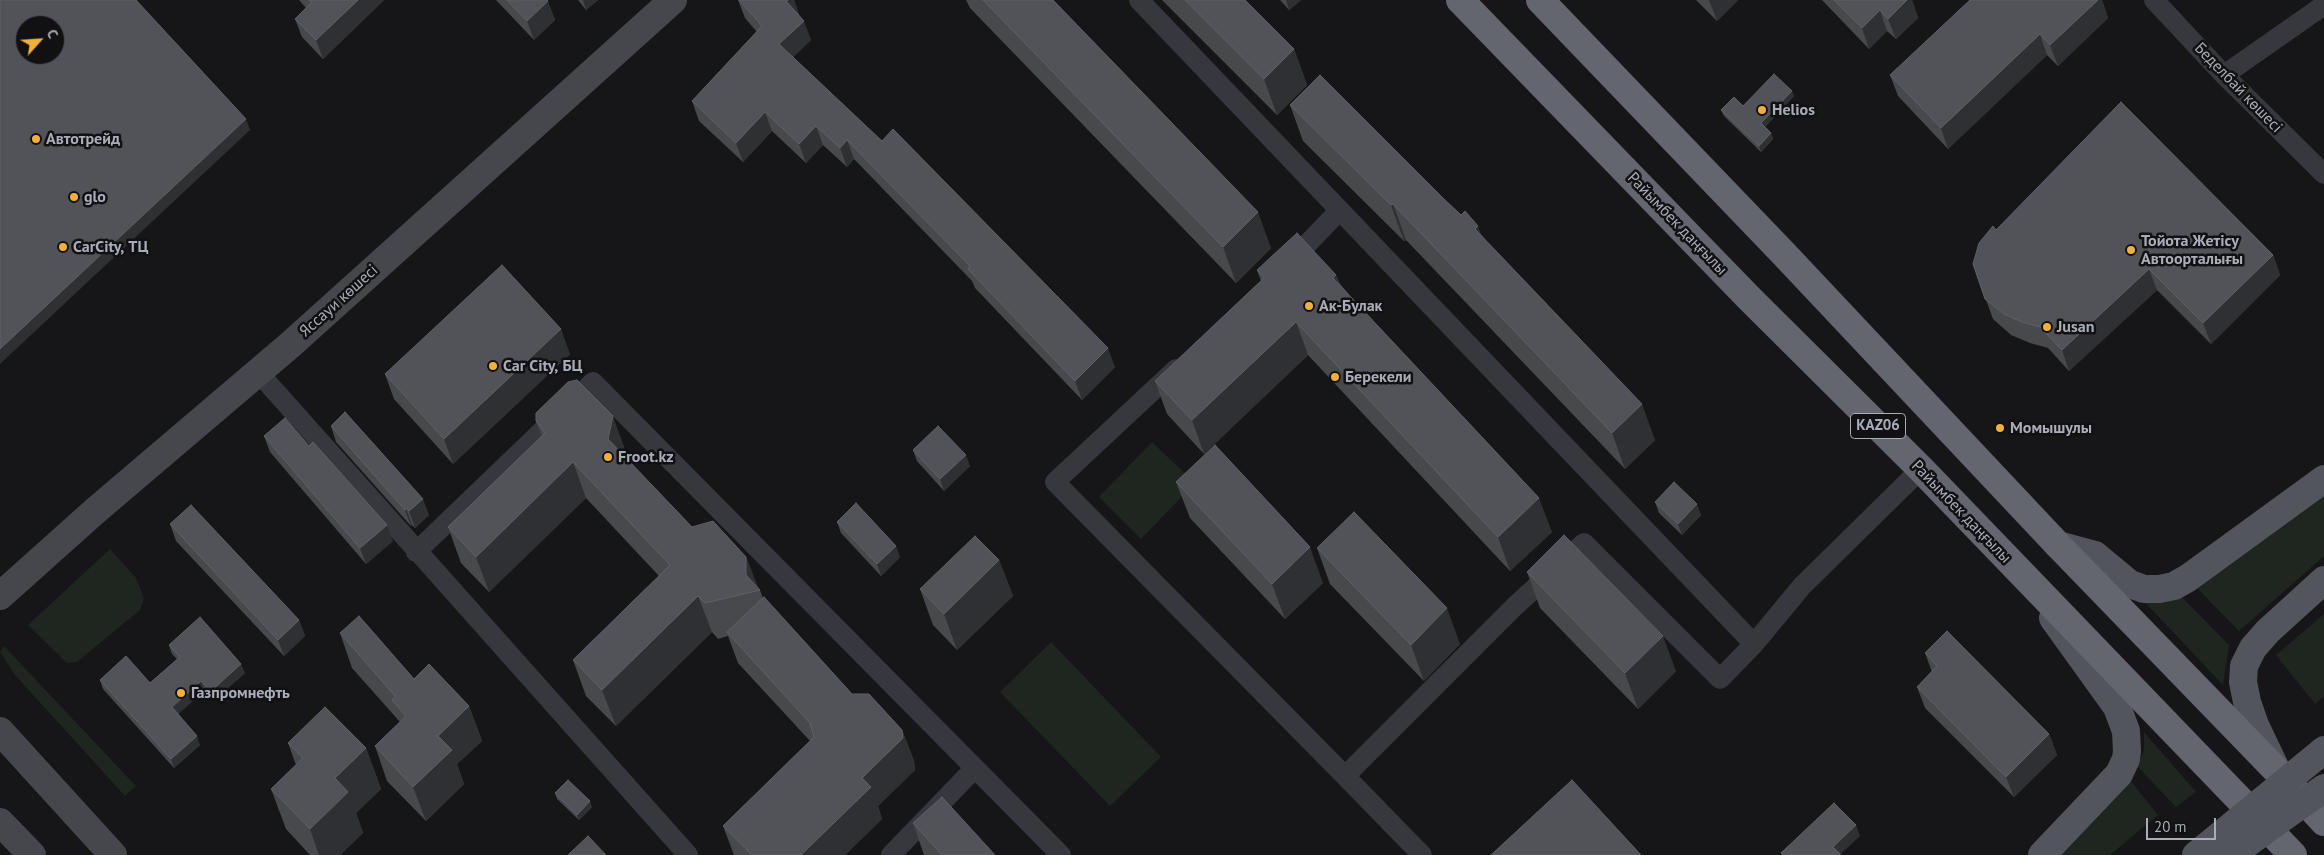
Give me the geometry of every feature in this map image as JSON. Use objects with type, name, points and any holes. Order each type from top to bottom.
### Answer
[{"type":"highway","name":"Райымбек даңғылы","points":[[1460,0],[1748,297],[1921,469],[2190,751],[2293,855]]},
{"type":"highway","name":"KАZ06","points":[[1540,0],[1784,254],[2058,545],[2277,770],[2324,822]]},
{"type":"main road","name":"Яссауи көшесі","points":[[0,596],[95,511],[258,372],[673,0]]},
{"type":"main road","points":[[2058,545],[2095,555],[2130,584],[2144,589],[2174,586],[2188,578],[2324,479]]},
{"type":"main road","points":[[2024,578],[2117,707],[2127,741],[2126,759],[2119,774],[2042,855]]},
{"type":"main road","points":[[2277,770],[2255,725],[2247,702],[2243,682],[2244,666],[2253,648],[2268,631],[2324,580]]},
{"type":"main road","points":[[0,731],[113,855]]},
{"type":"main road","points":[[2196,855],[2324,750]]},
{"type":"main road","points":[[2190,751],[2276,855]]},
{"type":"main road","points":[[2231,855],[2324,788]]},
{"type":"main road","points":[[0,822],[32,855]]},
{"type":"street","points":[[1139,0],[1754,644]]},
{"type":"street","name":"Беделбай көшесі","points":[[2154,0],[2224,75],[2324,174]]},
{"type":"street","points":[[2224,75],[2324,5]]},
{"type":"street","points":[[1275,276],[1339,211]]},
{"type":"street","points":[[1190,356],[1055,482],[1422,855]]},
{"type":"street","points":[[258,372],[416,552],[688,855]]},
{"type":"street","points":[[416,552],[593,382],[1061,855]]},
{"type":"street","points":[[1345,776],[1514,607],[1584,543],[1720,679],[1754,644],[1802,586],[1921,469]]},
{"type":"street","points":[[892,855],[975,768]]},
{"type":"shaded area","points":[[1152,442],[1195,483],[1141,539],[1099,497]]},
{"type":"shaded area","points":[[2324,494],[2324,556],[2239,631],[2196,587]]},
{"type":"shaded area","points":[[110,549],[136,578],[144,598],[140,610],[77,662],[67,663],[28,625]]},
{"type":"shaded area","points":[[2179,594],[2229,645],[2223,685],[2139,596]]},
{"type":"shaded area","points":[[2324,614],[2324,696],[2315,704],[2276,655]]},
{"type":"shaded area","points":[[1051,642],[1161,757],[1110,806],[1000,692]]},
{"type":"shaded area","points":[[4,646],[136,786],[125,796],[15,675],[0,652]]},
{"type":"shaded area","points":[[2144,732],[2196,792],[2176,807],[2137,766],[2144,750]]},
{"type":"shaded area","points":[[2130,780],[2158,815],[2110,855],[2057,855]]},
{"type":"building","name":"CarCity, ТЦ","points":[[0,0],[136,0],[246,119],[0,349]]},
{"type":"building","points":[[309,0],[358,0],[316,40],[295,19],[312,2]]},
{"type":"building","points":[[507,0],[547,0],[548,1],[527,21]]},
{"type":"building","points":[[739,0],[788,0],[786,1],[804,21],[779,44],[882,141],[893,129],[1108,348],[1075,381],[968,269],[970,266],[847,140],[840,148],[816,126],[799,144],[765,112],[736,143],[692,101],[762,26]]},
{"type":"building","points":[[983,0],[1053,0],[1258,212],[1223,247]]},
{"type":"building","points":[[1185,0],[1245,0],[1294,49],[1264,79]]},
{"type":"building","points":[[1834,0],[1907,0],[1888,19],[1880,10],[1862,28]]},
{"type":"building","points":[[1970,0],[2098,0],[2050,45],[2040,34],[1941,128],[1890,75]]},
{"type":"building","points":[[1774,74],[1792,91],[1761,123],[1771,133],[1759,146],[1721,110],[1734,97],[1743,106]]},
{"type":"building","points":[[1320,75],[1461,215],[1465,211],[1478,226],[1475,229],[1642,404],[1612,433],[1393,204],[1391,205],[1290,105]]},
{"type":"building","name":"Тойота Жетiсу Автоорталығы","points":[[2121,102],[2273,255],[2203,323],[2149,269],[2062,350],[2040,327],[2004,314],[1985,299],[1973,264],[1979,243],[1993,226],[1996,230]]},
{"type":"building","points":[[1297,233],[1336,275],[1333,278],[1539,498],[1498,537],[1296,322],[1192,420],[1155,381],[1264,278],[1257,270]]},
{"type":"building","points":[[502,265],[561,329],[444,439],[385,374]]},
{"type":"building","points":[[577,380],[613,416],[608,439],[692,527],[713,521],[746,557],[746,575],[760,590],[705,603],[698,596],[602,690],[573,660],[670,565],[573,462],[476,557],[448,527],[545,433],[536,421],[536,413],[568,382]]},
{"type":"building","points":[[345,412],[423,499],[409,511],[406,508],[405,510],[331,426]]},
{"type":"building","points":[[285,418],[309,446],[313,442],[387,525],[360,548],[264,436]]},
{"type":"building","points":[[938,426],[966,455],[940,479],[913,450]]},
{"type":"building","points":[[1215,445],[1310,547],[1272,584],[1176,482]]},
{"type":"building","points":[[1674,482],[1697,504],[1678,524],[1655,502]]},
{"type":"building","points":[[856,503],[896,546],[877,564],[837,522]]},
{"type":"building","points":[[191,505],[299,620],[278,640],[170,524]]},
{"type":"building","points":[[1354,512],[1447,608],[1411,645],[1317,548]]},
{"type":"building","points":[[1564,535],[1663,636],[1625,673],[1527,572]]},
{"type":"building","points":[[975,536],[999,560],[944,614],[920,589]]},
{"type":"building","points":[[764,597],[852,694],[869,694],[902,730],[903,738],[862,778],[871,787],[801,855],[752,855],[723,826],[814,737],[810,723],[727,632]]},
{"type":"building","points":[[359,616],[414,679],[429,664],[469,706],[438,736],[452,750],[413,787],[375,746],[406,716],[392,700],[396,697],[340,633]]},
{"type":"building","points":[[200,617],[241,664],[211,691],[201,681],[172,707],[197,736],[171,759],[100,680],[126,656],[150,683],[180,657],[169,645]]},
{"type":"building","points":[[1947,631],[2049,734],[2006,777],[1917,687],[1937,666],[1925,653]]},
{"type":"building","points":[[325,707],[366,748],[335,778],[348,792],[310,829],[271,789],[303,758],[288,743]]},
{"type":"building","points":[[568,780],[590,801],[577,815],[555,793]]},
{"type":"building","points":[[1572,780],[1641,855],[1491,855]]},
{"type":"building","points":[[942,797],[995,855],[942,855],[913,823]]},
{"type":"building","points":[[1834,803],[1856,825],[1833,847],[1841,855],[1783,855],[1781,853]]},
{"type":"building","points":[[588,836],[606,855],[568,855]]},
{"type":"place","name":"Helios","points":[[1762,110]]},
{"type":"place","name":"Автотрейд","points":[[36,139]]},
{"type":"place","name":"glo","points":[[74,197]]},
{"type":"place","name":"CarCity, ТЦ","points":[[63,247]]},
{"type":"place","name":"Тойота Жетiсу Автоорталығы","points":[[2131,250]]},
{"type":"place","name":"Ак-Булак","points":[[1309,306]]},
{"type":"place","name":"Jusan","points":[[2047,327]]},
{"type":"place","name":"Car City, БЦ","points":[[493,366]]},
{"type":"place","name":"Берекели","points":[[1335,377]]},
{"type":"place","name":"Момышулы","points":[[2000,428]]},
{"type":"place","name":"Froot.kz","points":[[608,457]]},
{"type":"place","name":"Газпромнефть","points":[[181,693]]}]
